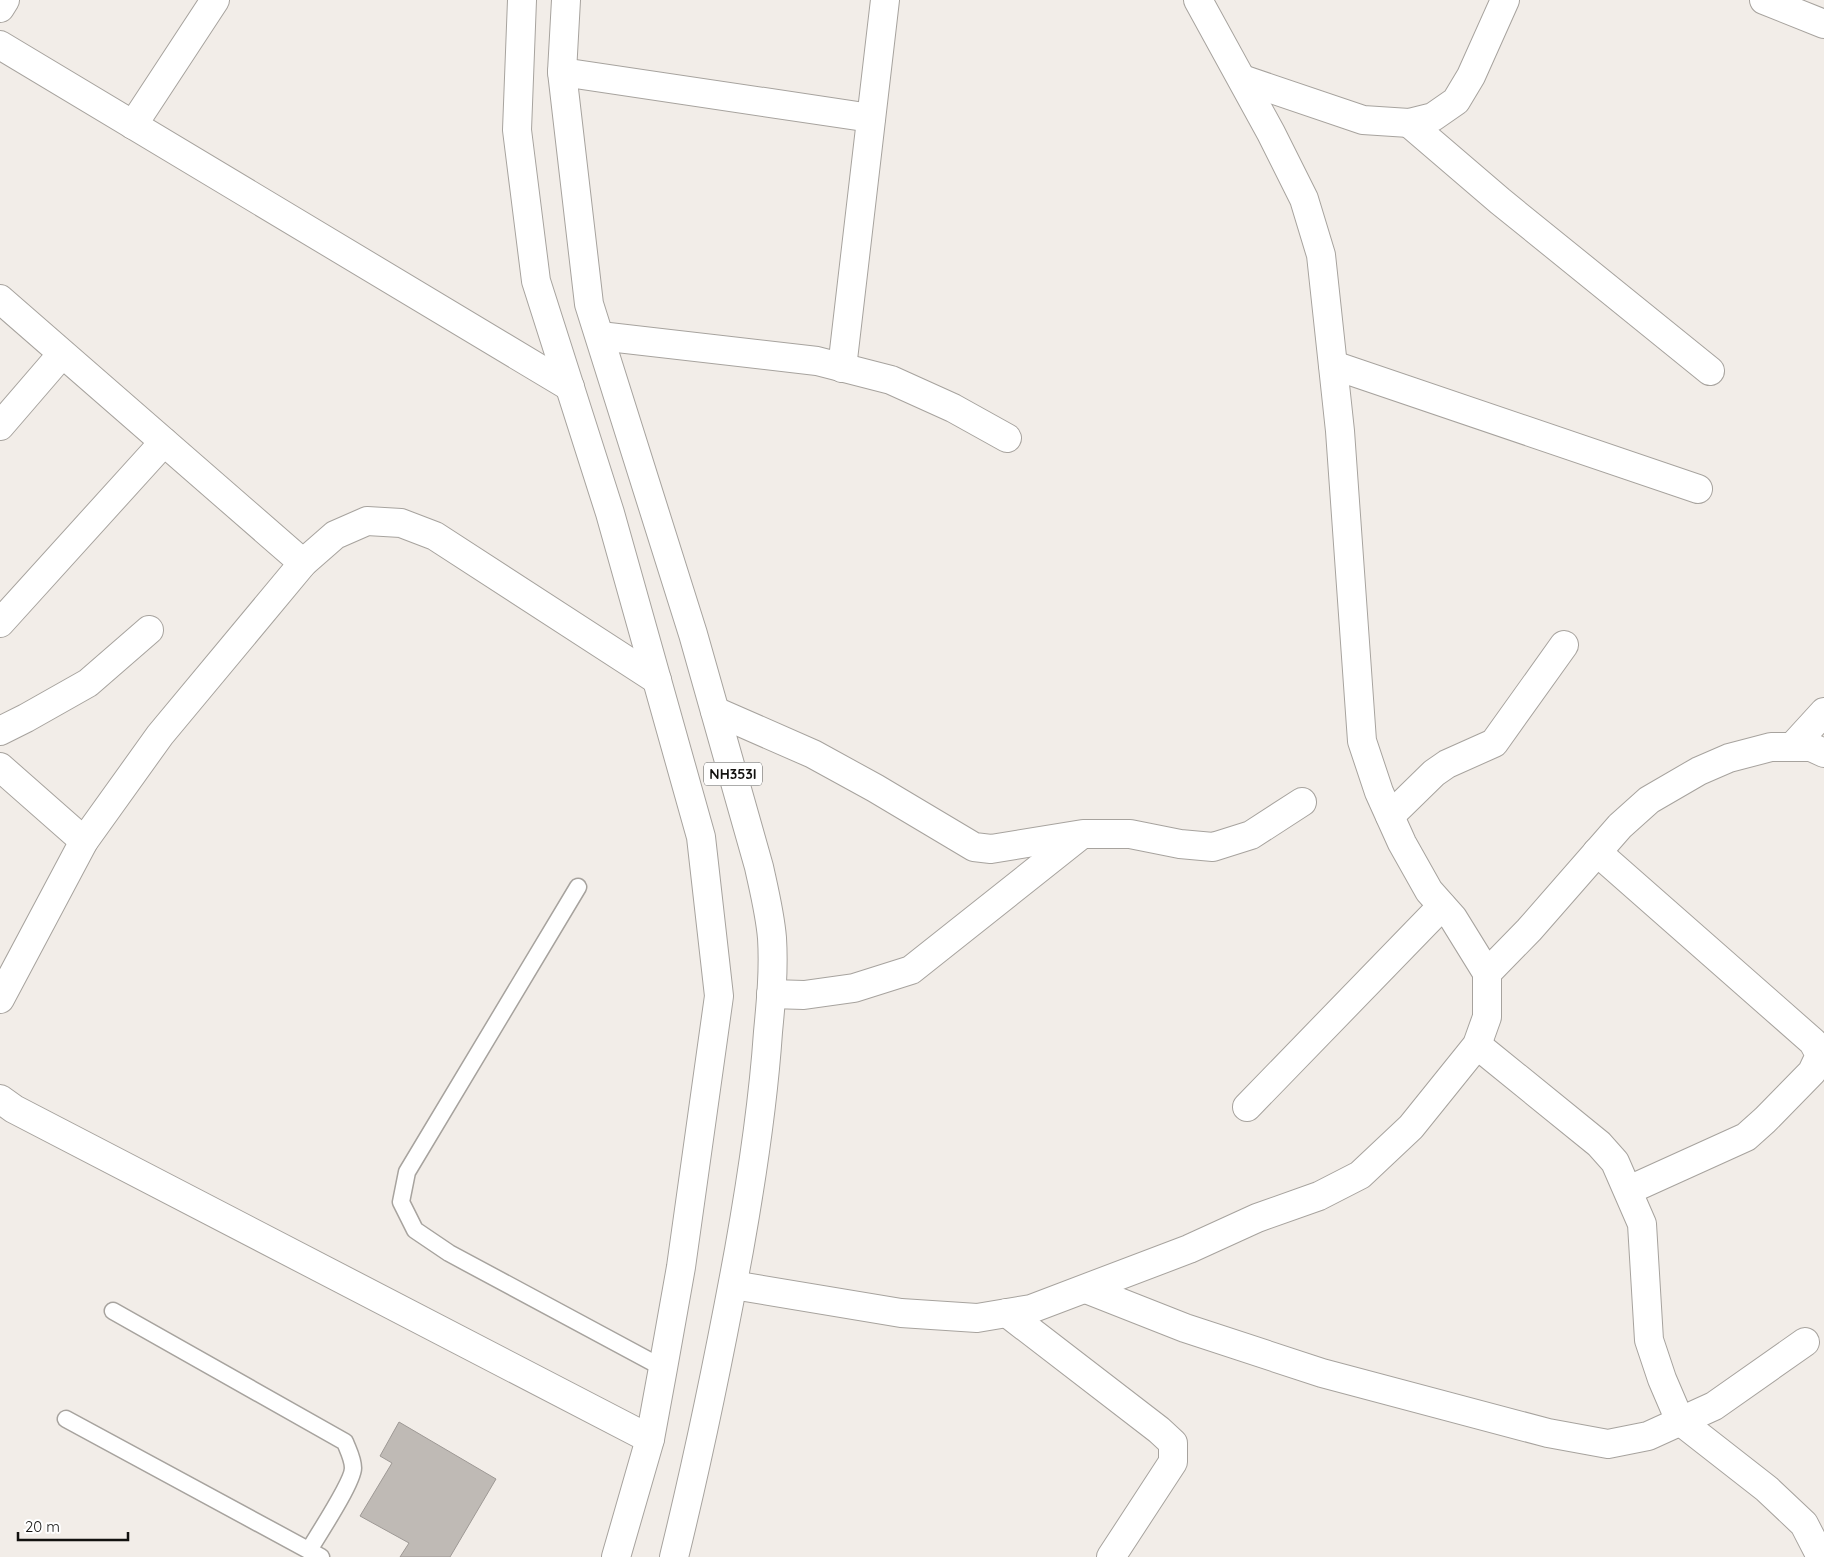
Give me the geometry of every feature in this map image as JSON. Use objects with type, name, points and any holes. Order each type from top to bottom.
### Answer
[{"type":"main road","points":[[0,8],[5,0]]},
{"type":"main road","points":[[133,125],[215,0]]},
{"type":"main road","name":"NH353I","points":[[522,0],[517,130],[536,281],[610,513],[701,837],[719,996],[681,1267],[650,1439],[616,1557]]},
{"type":"main road","name":"NH353I","points":[[566,0],[562,72],[590,304],[693,634],[766,896],[772,937],[773,981],[754,1171],[733,1285],[693,1478],[674,1557]]},
{"type":"main road","points":[[842,368],[884,0]]},
{"type":"main road","points":[[733,1285],[901,1313],[977,1318],[1031,1310],[1189,1249],[1257,1218],[1319,1196],[1360,1175],[1411,1127],[1477,1045],[1487,1017],[1487,973],[1453,918],[1429,891],[1402,844],[1379,792],[1362,741],[1340,432],[1321,256],[1304,199],[1271,133],[1198,0]]},
{"type":"main road","points":[[1242,79],[1362,120],[1409,123],[1433,117],[1456,101],[1471,76],[1504,0]]},
{"type":"main road","points":[[1764,0],[1824,24]]},
{"type":"main road","points":[[0,45],[570,388]]},
{"type":"main road","points":[[562,72],[871,118]]},
{"type":"main road","points":[[1409,123],[1500,201],[1710,371]]},
{"type":"main road","points":[[0,299],[303,563]]},
{"type":"main road","points":[[600,336],[817,361],[891,380],[953,408],[1007,438]]},
{"type":"main road","points":[[0,426],[62,354]]},
{"type":"main road","points":[[1332,365],[1698,489]]},
{"type":"main road","points":[[0,623],[164,442]]},
{"type":"main road","points":[[0,998],[84,841],[160,735],[303,563],[335,535],[367,521],[401,523],[435,536],[657,680]]},
{"type":"main road","points":[[0,731],[88,683],[149,630]]},
{"type":"main road","points":[[1390,816],[1434,772],[1447,764],[1494,743],[1564,645]]},
{"type":"main road","points":[[715,711],[813,754],[883,792],[974,847],[992,849],[1083,834],[1130,834],[1180,844],[1213,846],[1250,835],[1302,802]]},
{"type":"main road","points":[[1792,747],[1824,712]]},
{"type":"main road","points":[[1487,973],[1529,930],[1620,826],[1649,800],[1698,770],[1737,756],[1771,747],[1811,747],[1824,753]]},
{"type":"main road","points":[[0,767],[84,841]]},
{"type":"main road","points":[[771,994],[804,995],[854,988],[911,970],[1083,834]]},
{"type":"main road","points":[[1597,852],[1813,1042],[1820,1055],[1812,1072],[1766,1120],[1746,1137],[1629,1190]]},
{"type":"main road","points":[[1247,1107],[1442,906]]},
{"type":"main road","points":[[1477,1045],[1599,1144],[1615,1162],[1629,1190],[1642,1224],[1649,1340],[1662,1379],[1680,1421],[1767,1489],[1804,1524],[1822,1557]]},
{"type":"main road","points":[[0,1099],[14,1109],[650,1439]]},
{"type":"main road","points":[[1086,1288],[1185,1328],[1322,1373],[1548,1433],[1608,1444],[1648,1436],[1714,1406],[1805,1342]]},
{"type":"main road","points":[[1008,1313],[1159,1430],[1173,1443],[1173,1462],[1111,1557]]},
{"type":"lane","points":[[578,887],[407,1172],[401,1202],[415,1230],[449,1253],[663,1368]]},
{"type":"lane","points":[[66,1419],[315,1554],[348,1484],[353,1469],[345,1442],[113,1311]]},
{"type":"building","points":[[399,1422],[496,1479],[450,1557],[400,1557],[409,1543],[360,1516],[392,1463],[380,1456]]}]
